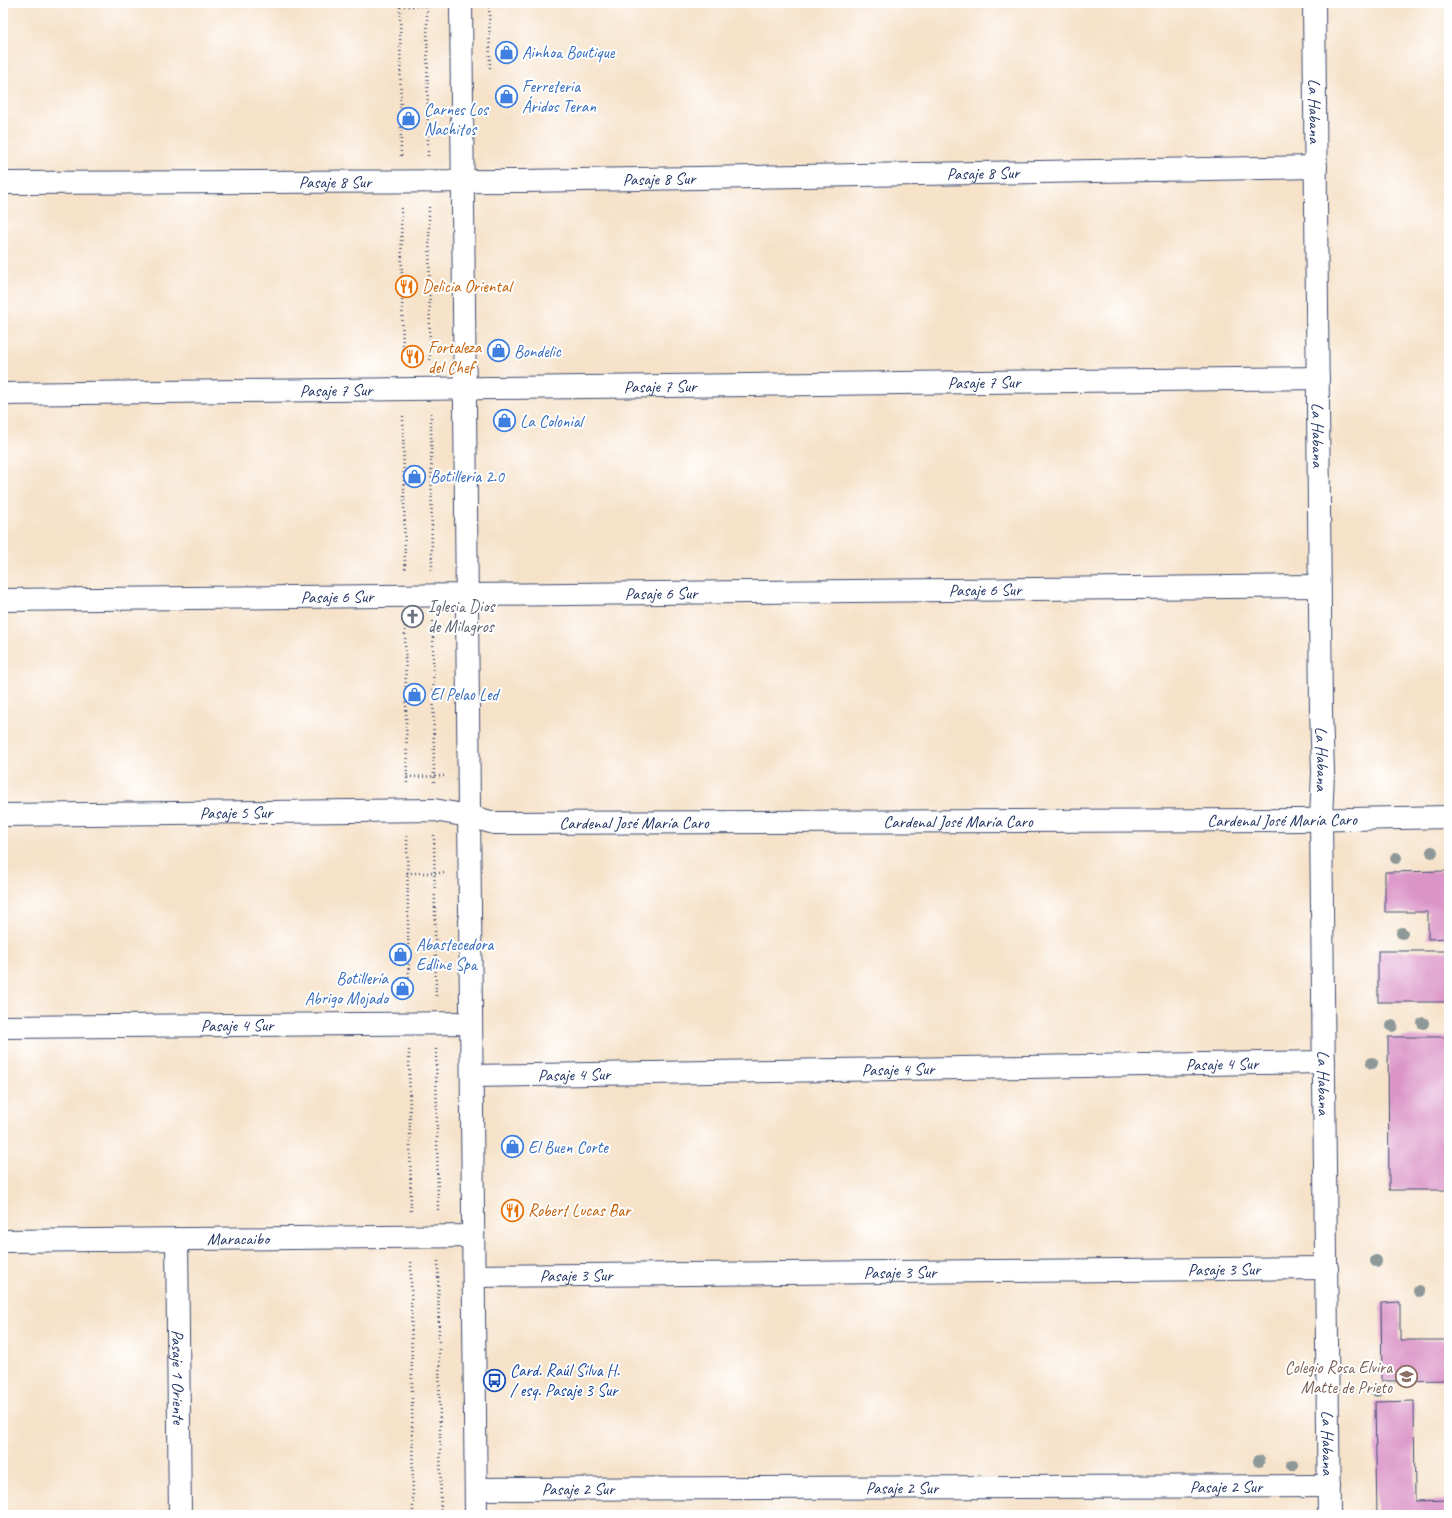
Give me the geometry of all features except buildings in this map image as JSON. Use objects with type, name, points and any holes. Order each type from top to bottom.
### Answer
[{"type":"street","points":[[461,3],[476,1515]]},
{"type":"street","name":"La Habana","points":[[1314,3],[1319,586],[1323,772],[1322,820],[1329,1515]]},
{"type":"street","name":"Pasaje 8 Sur","points":[[3,183],[463,182],[1316,167]]},
{"type":"street","name":"Pasaje 7 Sur","points":[[3,394],[1318,378]]},
{"type":"street","name":"Pasaje 6 Sur","points":[[3,600],[1319,586]]},
{"type":"street","name":"Pasaje 5 Sur","points":[[3,815],[434,810],[469,816]]},
{"type":"street","name":"Cardenal José María Caro","points":[[469,816],[494,824],[1322,820],[1449,817]]},
{"type":"street","name":"Pasaje 4 Sur","points":[[3,1027],[471,1023]]},
{"type":"street","name":"Pasaje 4 Sur","points":[[472,1076],[1324,1062]]},
{"type":"street","name":"Maracaibo","points":[[3,1241],[473,1236]]},
{"type":"street","name":"Pasaje 1 Oriente","points":[[177,1239],[180,1515]]},
{"type":"street","name":"Pasaje 3 Sur","points":[[474,1276],[1327,1268]]},
{"type":"street","name":"Pasaje 2 Sur","points":[[476,1489],[1329,1486]]},
{"type":"path","points":[[400,3],[413,1515]]},
{"type":"path","points":[[427,3],[441,1515]]},
{"type":"place","name":"Ainhoa Boutique","points":[[506,52]]},
{"type":"place","name":"Ferreteria Áridos Teran","points":[[507,96]]},
{"type":"place","name":"Carnes Los Nachitos","points":[[408,119]]},
{"type":"place","name":"Delicia Oriental","points":[[407,286]]},
{"type":"place","name":"Bondelic","points":[[498,351]]},
{"type":"place","name":"Fortaleza del Chef","points":[[413,357]]},
{"type":"place","name":"La Colonial","points":[[504,421]]},
{"type":"place","name":"Botilleria 2.0","points":[[415,476]]},
{"type":"place","name":"Iglesia Dios de Milagros","points":[[412,616]]},
{"type":"place","name":"El Pelao Led","points":[[415,694]]},
{"type":"place","name":"Abastecedora Edline Spa","points":[[401,954]]},
{"type":"place","name":"Botillería Abrigo Mojado","points":[[403,988]]},
{"type":"place","name":"El Buen Corte","points":[[513,1147]]},
{"type":"place","name":"Robert Lucas Bar","points":[[513,1210]]},
{"type":"place","name":"Colegio Rosa Elvira Matte de Prieto","points":[[1407,1377]]},
{"type":"place","name":"Card. Raúl Silva H. / esq. Pasaje 3 Sur","points":[[495,1380]]}]
